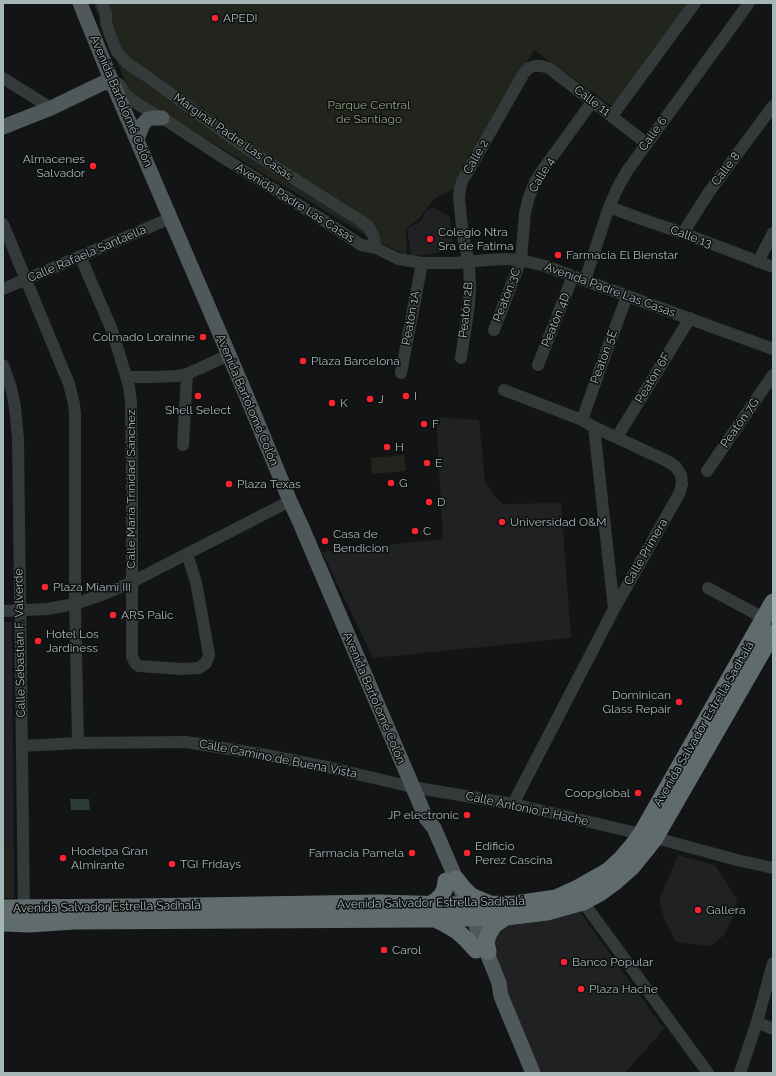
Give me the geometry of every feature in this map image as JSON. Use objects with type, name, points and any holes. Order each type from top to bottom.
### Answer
[{"type":"highway","name":"Avenida Salvador Estrella Sadhalá","points":[[3,923],[24,916],[379,903],[432,911],[547,912],[583,902],[600,893],[615,882],[632,867],[645,851],[648,836],[768,620],[773,602]]},
{"type":"highway","name":"Avenida Salvador Estrella Sadhalá","points":[[502,911],[515,904],[556,898],[578,888],[608,871],[634,845],[648,836],[773,633]]},
{"type":"highway","points":[[451,880],[472,896],[502,911],[498,922],[491,929],[487,937],[482,951],[457,931],[445,924],[432,911],[437,900],[442,895],[451,880]]},
{"type":"highway","name":"Avenida Salvador Estrella Sadhalá","points":[[3,908],[24,916]]},
{"type":"main road","name":"Avenida Bartolomé Colón","points":[[80,3],[112,82],[412,787],[426,818],[434,828],[451,880],[482,951],[499,983],[501,996],[533,1073]]},
{"type":"main road","points":[[3,127],[51,108],[103,83],[112,82]]},
{"type":"main road","points":[[137,139],[143,124],[148,119],[162,118]]},
{"type":"street","points":[[612,116],[695,3]]},
{"type":"street","name":"Calle 6","points":[[579,278],[609,207],[627,171],[749,3]]},
{"type":"street","name":"Marginal Padre Las Casas","points":[[104,8],[106,22],[116,52],[127,63],[246,149],[368,226],[373,234],[376,248]]},
{"type":"street","points":[[97,45],[109,31]]},
{"type":"street","name":"Calle 11","points":[[534,66],[548,68],[646,143]]},
{"type":"street","name":"Calle 2","points":[[469,262],[464,241],[459,198],[462,181],[524,73],[529,68],[534,66]]},
{"type":"street","points":[[3,78],[51,108]]},
{"type":"street","name":"Avenida Padre Las Casas","points":[[112,82],[119,84],[124,93],[132,99],[361,245],[376,248],[398,259],[422,263],[449,263],[504,259],[521,260],[545,266],[773,348]]},
{"type":"street","name":"Calle 4","points":[[521,260],[526,213],[529,197],[535,182],[592,102]]},
{"type":"street","name":"Calle 8","points":[[683,233],[709,192],[773,106]]},
{"type":"street","points":[[222,157],[234,140]]},
{"type":"street","name":"Calle 13","points":[[609,207],[773,267]]},
{"type":"street","name":"Calle Rafaela Santaella","points":[[3,289],[171,218]]},
{"type":"street","points":[[3,224],[69,384],[74,404],[75,604],[78,743]]},
{"type":"street","points":[[758,262],[773,233]]},
{"type":"street","name":"Calle María Trinidad Sánchez","points":[[80,256],[112,330],[129,386],[131,403],[132,657],[133,661],[139,666],[182,669],[199,668],[206,663],[209,655],[196,582],[187,554]]},
{"type":"street","name":"Peatón 3C","points":[[494,330],[521,260]]},
{"type":"street","name":"Peatón 2B","points":[[461,358],[469,305],[469,262]]},
{"type":"street","name":"Peatón 1A","points":[[401,373],[422,263]]},
{"type":"street","name":"Peatón 4D","points":[[538,365],[579,278]]},
{"type":"street","name":"Peatón 5E","points":[[582,420],[627,296]]},
{"type":"street","name":"Peatón 6F","points":[[617,437],[690,318]]},
{"type":"street","points":[[127,377],[187,374],[229,355]]},
{"type":"street","name":"Calle Sebastián F. Valverde","points":[[4,368],[11,388],[15,407],[18,438],[24,916]]},
{"type":"street","points":[[183,445],[187,374]]},
{"type":"street","name":"Peatón 7G","points":[[707,471],[773,375]]},
{"type":"street","name":"Calle Primera","points":[[504,390],[582,420],[676,467],[681,474],[682,484],[679,494],[614,609],[513,804]]},
{"type":"street","points":[[594,427],[614,609]]},
{"type":"street","points":[[3,611],[47,609],[75,604],[104,594],[132,582],[290,501]]},
{"type":"street","points":[[708,588],[768,620]]},
{"type":"street","name":"Calle Camino de Buena Vista","points":[[22,746],[78,743],[167,742],[204,744],[266,754],[412,787]]},
{"type":"street","name":"Calle Antonio P. Hache","points":[[412,787],[513,804],[773,868]]},
{"type":"street","points":[[583,902],[708,1073]]},
{"type":"street","points":[[741,1072],[772,968]]},
{"type":"street","points":[[757,1022],[773,1029]]},
{"type":"shaded area","name":"Colegio Ntra Sra de Fatima","points":[[434,207],[450,217],[453,250],[411,257],[407,228],[420,222],[426,211]]},
{"type":"shaded area","name":"Universidad O&M","points":[[436,417],[479,420],[485,481],[493,494],[503,504],[561,503],[571,638],[373,658],[322,552],[443,539]]},
{"type":"shaded area","points":[[3,622],[12,622],[14,898],[3,898]]},
{"type":"shaded area","points":[[70,799],[89,799],[90,810],[71,810]]},
{"type":"shaded area","points":[[678,855],[715,865],[737,899],[735,913],[724,935],[711,946],[676,942],[664,919],[659,900]]},
{"type":"shaded area","points":[[580,912],[664,1029],[625,1073],[541,1073],[492,960],[491,933],[510,924]]},
{"type":"green space","name":"Parque Central de Santiago","points":[[93,3],[689,3],[613,107],[534,50],[455,189],[435,198],[419,219],[406,228],[407,255],[370,238],[130,93]]},
{"type":"green space","points":[[404,455],[406,471],[372,474],[371,458]]},
{"type":"green space","points":[[3,846],[14,847],[14,898],[3,898]]},
{"type":"place","name":"APEDI","points":[[215,18]]},
{"type":"place","name":"Almacenes Salvador","points":[[93,166]]},
{"type":"place","name":"Colegio Ntra Sra de Fatima","points":[[430,239]]},
{"type":"place","name":"Farmacia El Bienstar","points":[[558,255]]},
{"type":"place","name":"Colmado Lorainne","points":[[203,337]]},
{"type":"place","name":"Plaza Barcelona","points":[[303,361]]},
{"type":"place","name":"Shell Select","points":[[198,396]]},
{"type":"place","name":"I","points":[[406,396]]},
{"type":"place","name":"J","points":[[370,399]]},
{"type":"place","name":"K","points":[[332,403]]},
{"type":"place","name":"F","points":[[424,424]]},
{"type":"place","name":"H","points":[[387,447]]},
{"type":"place","name":"E","points":[[427,463]]},
{"type":"place","name":"G","points":[[391,483]]},
{"type":"place","name":"Plaza Texas","points":[[229,484]]},
{"type":"place","name":"D","points":[[429,502]]},
{"type":"place","name":"Universidad O&M","points":[[502,522]]},
{"type":"place","name":"C","points":[[415,531]]},
{"type":"place","name":"Casa de Bendicion","points":[[325,541]]},
{"type":"place","name":"Plaza Miami III","points":[[45,587]]},
{"type":"place","name":"ARS Palic","points":[[113,615]]},
{"type":"place","name":"Hotel Los Jardiness","points":[[38,641]]},
{"type":"place","name":"Dominican Glass Repair","points":[[679,702]]},
{"type":"place","name":"Coopglobal","points":[[638,793]]},
{"type":"place","name":"JP electronic","points":[[467,815]]},
{"type":"place","name":"Farmacia Pamela","points":[[412,853]]},
{"type":"place","name":"Edificio Perez Cascina","points":[[467,853]]},
{"type":"place","name":"Hodelpa Gran Almirante","points":[[63,858]]},
{"type":"place","name":"TGI Fridays","points":[[172,864]]},
{"type":"place","name":"Gallera","points":[[698,910]]},
{"type":"place","name":"Carol","points":[[384,950]]},
{"type":"place","name":"Banco Popular","points":[[564,962]]},
{"type":"place","name":"Plaza Hache","points":[[581,989]]}]
